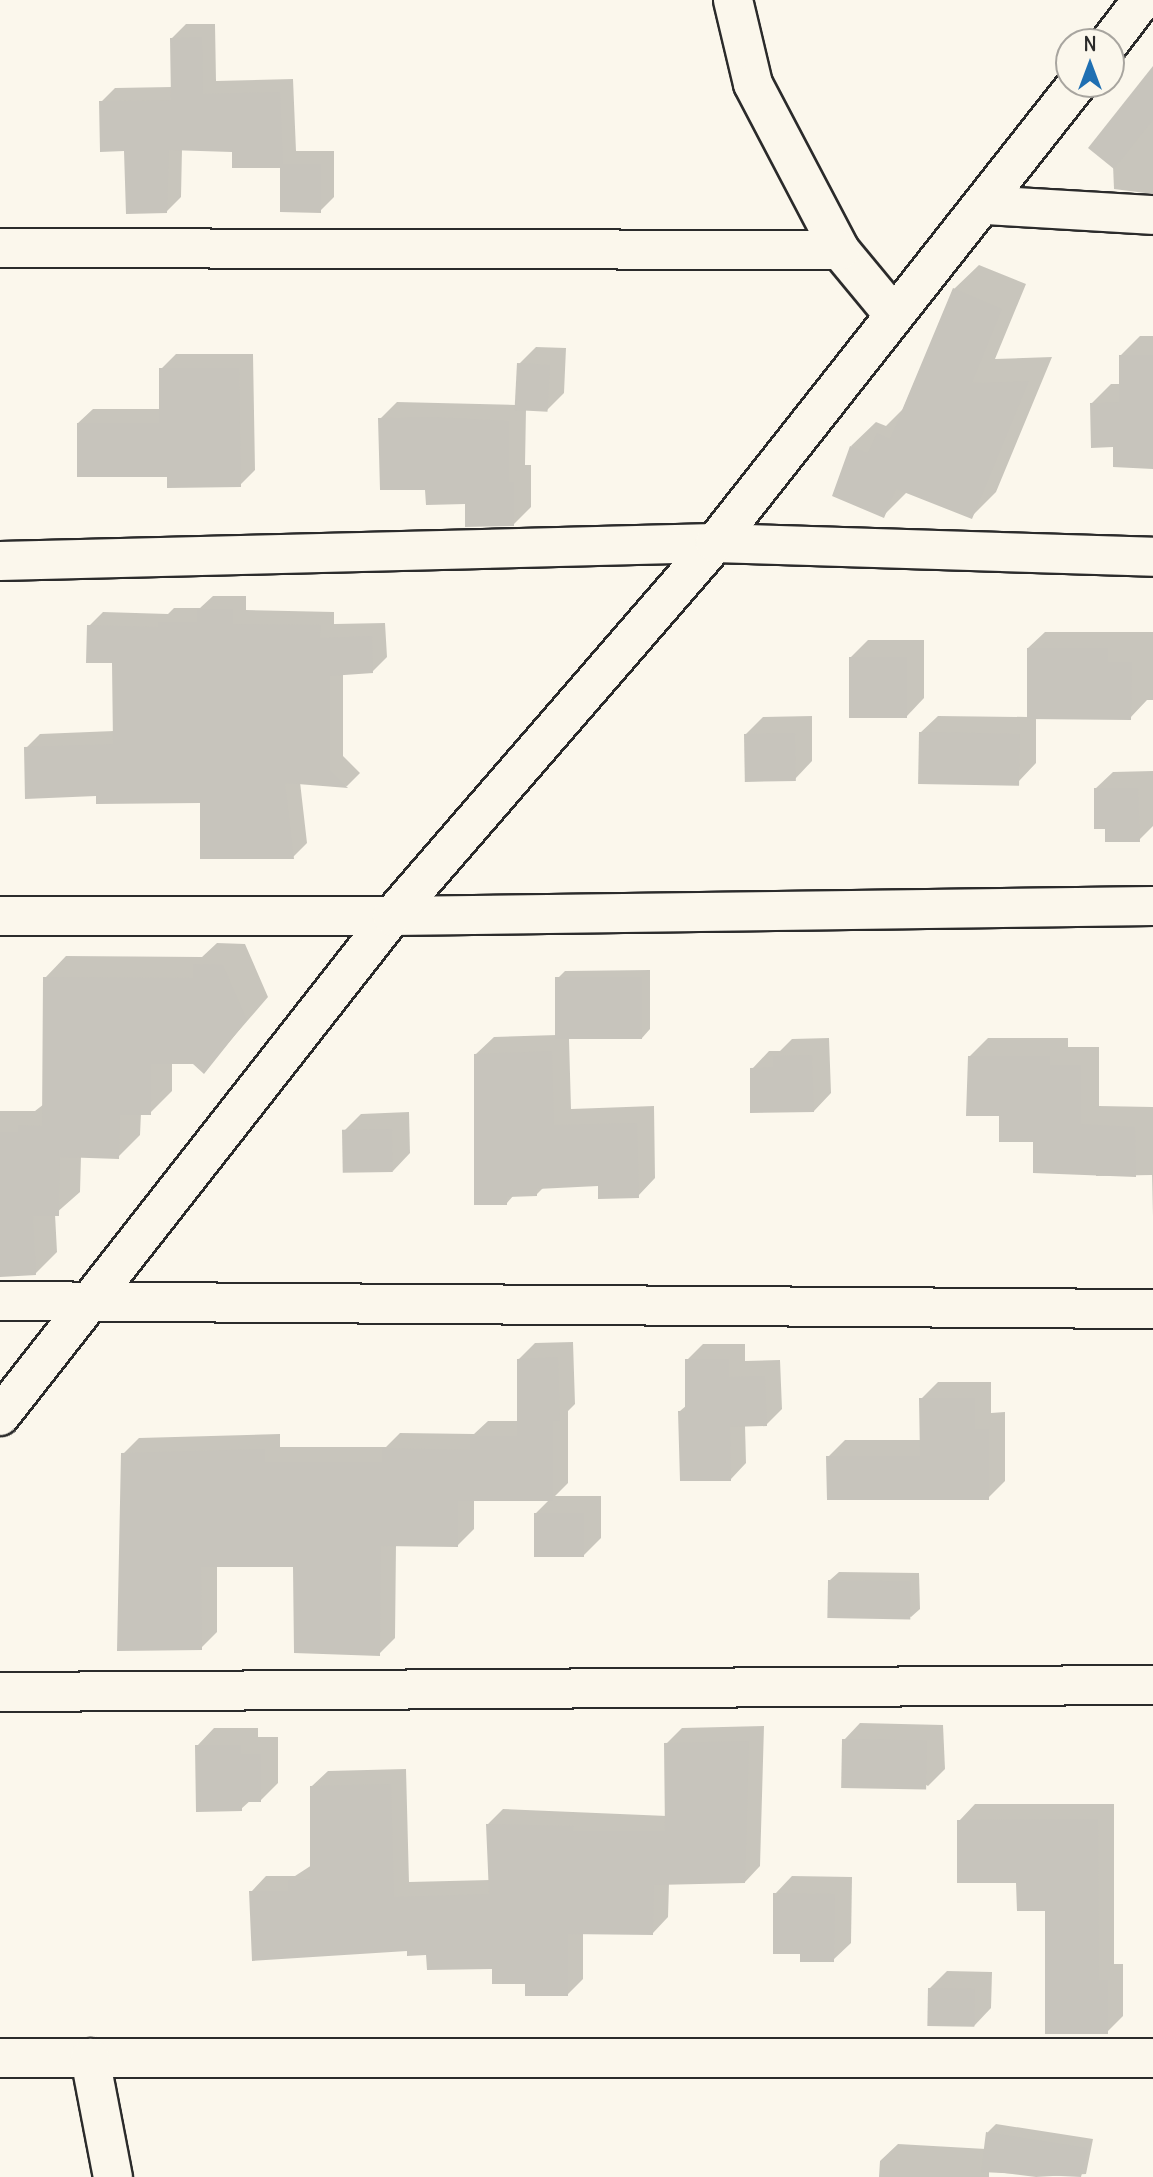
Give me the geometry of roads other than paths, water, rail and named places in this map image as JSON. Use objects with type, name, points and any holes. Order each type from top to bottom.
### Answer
[{"type":"street","points":[[733,0],[753,84],[840,250],[893,314]]},
{"type":"street","points":[[1121,28],[1143,0]]},
{"type":"street","points":[[0,1416],[95,1299],[392,916],[715,543],[893,314],[984,205],[1066,98]]},
{"type":"street","points":[[984,205],[1153,215]]},
{"type":"street","points":[[0,248],[840,250]]},
{"type":"street","points":[[0,561],[715,543],[1153,557]]},
{"type":"street","points":[[0,916],[392,916],[1153,906]]},
{"type":"street","points":[[0,1301],[95,1299],[1153,1309]]},
{"type":"street","points":[[0,1692],[1153,1685]]},
{"type":"street","points":[[0,2058],[1153,2059]]},
{"type":"street","points":[[90,2058],[113,2177]]}]
